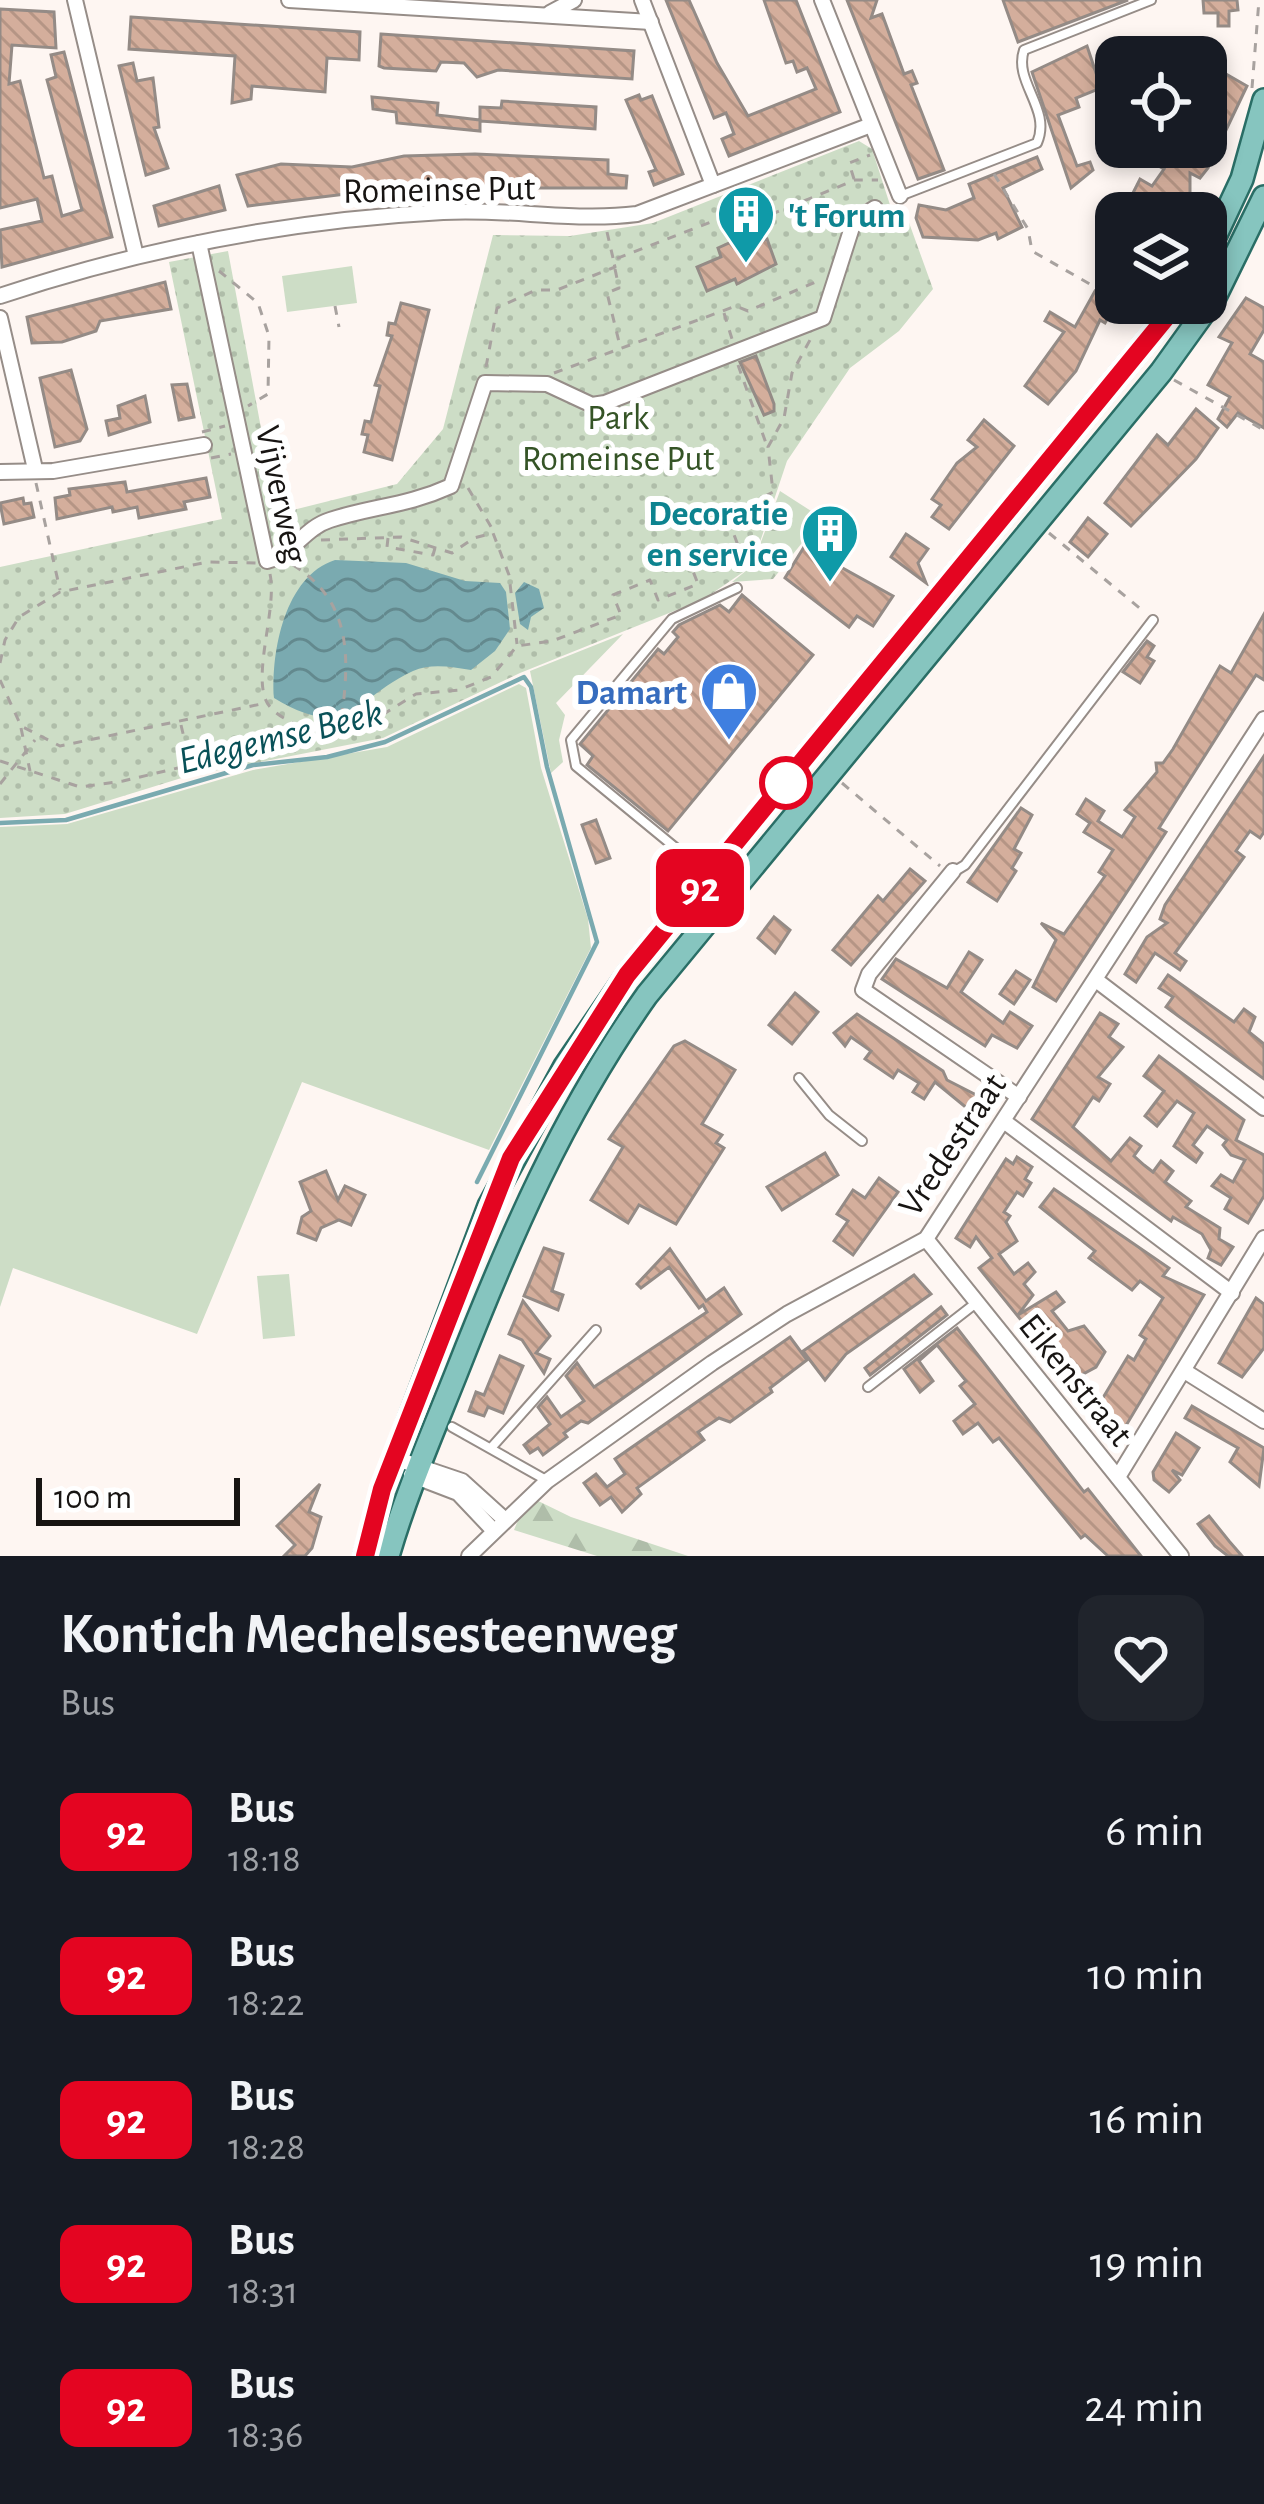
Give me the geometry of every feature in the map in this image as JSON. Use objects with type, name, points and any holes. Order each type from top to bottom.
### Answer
[{"type":"main road","points":[[1227,211],[1242,179],[1264,100]]},
{"type":"main road","points":[[365,1556],[393,1461],[511,1158],[627,975],[1037,508],[1168,376],[1215,297],[1264,196]]},
{"type":"main road","points":[[388,1556],[539,1170],[589,1079],[647,995],[1037,508],[1164,324]]},
{"type":"street","points":[[75,0],[136,256]]},
{"type":"street","points":[[289,0],[651,22]]},
{"type":"street","points":[[545,15],[574,0]]},
{"type":"street","points":[[642,0],[713,184]]},
{"type":"street","points":[[822,0],[900,196]]},
{"type":"street","name":"Romeinse Put","points":[[0,296],[136,256],[200,248],[299,224],[448,212],[605,218],[637,214],[871,125]]},
{"type":"street","points":[[267,560],[285,556],[328,520],[427,496],[457,479],[484,383],[548,384],[592,405],[605,404],[823,318],[854,221],[875,208]]},
{"type":"street","name":"Vijverweg","points":[[200,248],[267,560]]},
{"type":"street","points":[[0,318],[35,470]]},
{"type":"street","points":[[0,472],[204,445]]},
{"type":"street","name":"Vredestraat","points":[[469,1556],[547,1481],[787,1314],[926,1240],[1264,719]]},
{"type":"street","points":[[952,873],[869,974],[863,990],[1019,1097]]},
{"type":"street","points":[[1096,980],[1264,1108]]},
{"type":"street","points":[[1005,1122],[1232,1293]]},
{"type":"street","points":[[1118,1478],[1264,1238]]},
{"type":"street","name":"Eikenstraat","points":[[926,1240],[1181,1556]]},
{"type":"street","points":[[1186,1372],[1264,1421]]},
{"type":"street","points":[[393,1461],[458,1493],[499,1525]]},
{"type":"lane","points":[[900,196],[1029,146],[1040,137],[1042,118],[1021,64],[1024,50],[1151,0]]},
{"type":"lane","points":[[677,849],[576,766],[571,740],[672,620],[737,588]]},
{"type":"lane","points":[[952,873],[965,865],[1153,620]]},
{"type":"lane","points":[[799,1078],[829,1115],[862,1141]]},
{"type":"lane","points":[[868,1387],[976,1303]]},
{"type":"lane","points":[[490,1448],[596,1330]]},
{"type":"lane","points":[[452,1427],[547,1481]]},
{"type":"path","points":[[855,180],[849,163],[881,151]]},
{"type":"path","points":[[989,161],[1028,229],[1032,250],[1095,286]]},
{"type":"path","points":[[740,175],[758,220]]},
{"type":"path","points":[[614,260],[711,222],[758,220],[855,180],[866,184],[891,176]]},
{"type":"path","points":[[605,218],[619,288],[608,293],[621,350]]},
{"type":"path","points":[[200,248],[231,286],[248,291],[259,303],[269,336],[268,394],[256,404],[234,409]]},
{"type":"path","points":[[484,383],[497,308],[536,290],[557,290],[615,267]]},
{"type":"path","points":[[548,384],[554,372],[723,310],[736,306],[748,311],[836,274]]},
{"type":"path","points":[[335,306],[339,327]]},
{"type":"path","points":[[519,646],[620,612],[613,595],[652,584],[657,597],[698,584],[692,568],[740,548],[727,515],[773,492],[768,447],[723,310]]},
{"type":"path","points":[[768,447],[784,418],[795,366],[823,318]]},
{"type":"path","points":[[1168,376],[1264,430]]},
{"type":"path","points":[[35,470],[60,592]]},
{"type":"path","points":[[0,760],[80,787],[371,722],[416,694],[473,685],[497,673],[519,646],[512,587],[485,509],[457,479]]},
{"type":"path","points":[[1037,508],[1153,620]]},
{"type":"path","points":[[306,534],[321,540],[388,536],[452,554],[474,538],[493,533]]},
{"type":"path","points":[[388,536],[388,547],[433,555],[436,546]]},
{"type":"path","points":[[0,663],[5,640],[19,617],[60,592],[208,562],[267,560]]},
{"type":"path","name":"Vijverweg","points":[[266,703],[262,677],[274,602],[267,560]]},
{"type":"path","points":[[304,572],[327,592],[343,626],[342,714],[322,733]]},
{"type":"path","points":[[0,680],[21,726],[30,772]]},
{"type":"path","points":[[21,726],[36,738],[60,746],[266,703],[311,735]]},
{"type":"path","points":[[181,724],[190,764]]},
{"type":"path","points":[[0,784],[36,738]]},
{"type":"path","points":[[829,796],[841,782],[952,873]]},
{"type":"green space","name":"Park Romeinse Put","points":[[859,141],[872,149],[891,208],[903,206],[933,289],[899,331],[850,368],[787,461],[752,566],[704,599],[520,673],[383,738],[188,776],[65,814],[0,818],[0,567],[222,519],[169,262],[228,251],[277,514],[397,484],[443,429],[493,235],[570,236],[653,223]]},
{"type":"green space","points":[[352,266],[357,303],[287,312],[282,276]]},
{"type":"green space","points":[[780,491],[822,518],[773,579],[732,582],[752,566]]},
{"type":"green space","points":[[623,634],[556,703],[565,715],[559,740],[563,762],[551,773],[530,671]]},
{"type":"green space","points":[[519,684],[526,688],[541,768],[588,919],[591,948],[489,1150],[302,1082],[197,1334],[13,1268],[0,1307],[0,827],[67,824],[253,770],[387,747]]},
{"type":"green space","points":[[289,1274],[295,1336],[263,1339],[257,1276]]},
{"type":"green space","points":[[528,1496],[571,1517],[688,1556],[597,1556],[514,1530]]},
{"type":"water","points":[[335,560],[406,563],[465,581],[500,583],[506,592],[510,629],[495,651],[471,670],[420,669],[335,716],[299,711],[274,698],[279,638],[304,582]]},
{"type":"water","points":[[524,582],[539,589],[544,608],[531,617],[528,630],[520,624],[515,593]]},
{"type":"building","points":[[666,0],[689,0],[717,63],[748,116],[816,89],[807,68],[797,72],[793,61],[786,63],[764,0],[796,0],[840,112],[729,156],[722,139],[734,134],[726,113],[714,118]]},
{"type":"building","points":[[847,0],[877,0],[871,18],[882,14],[904,74],[912,71],[917,83],[911,85],[944,170],[918,179]]},
{"type":"building","points":[[1003,0],[1128,0],[1018,42]]},
{"type":"building","points":[[1203,0],[1237,0],[1238,10],[1229,11],[1229,26],[1218,26],[1218,13],[1204,13]]},
{"type":"building","points":[[0,9],[54,12],[56,48],[12,45],[9,84],[20,81],[44,178],[52,176],[62,216],[82,210],[47,80],[56,77],[51,55],[64,52],[112,237],[2,267],[0,230],[42,221],[37,199],[0,208]]},
{"type":"building","points":[[131,17],[360,32],[359,60],[327,58],[325,92],[252,86],[251,99],[232,103],[235,56],[129,49]]},
{"type":"building","points":[[381,34],[634,51],[632,79],[498,70],[477,77],[464,63],[441,62],[436,71],[384,68],[379,66]]},
{"type":"building","points":[[1087,46],[1095,70],[1095,90],[1076,98],[1079,107],[1058,115],[1077,166],[1090,162],[1093,170],[1071,188],[1032,72]]},
{"type":"building","points":[[133,63],[137,81],[153,78],[159,127],[154,128],[168,168],[146,175],[119,66]]},
{"type":"building","points":[[1227,75],[1247,86],[1227,128]]},
{"type":"building","points":[[639,95],[641,100],[652,96],[683,174],[654,185],[649,172],[656,170],[626,100]]},
{"type":"building","points":[[372,97],[438,103],[437,115],[480,120],[480,107],[501,108],[502,101],[596,107],[595,129],[480,121],[480,131],[397,123],[396,112],[373,109]]},
{"type":"building","points":[[404,156],[608,160],[608,174],[627,176],[626,188],[395,188],[248,206],[237,175],[281,164],[352,167]]},
{"type":"building","points":[[1037,157],[1042,169],[1003,188],[1022,227],[998,239],[996,233],[978,240],[923,237],[916,218],[919,205],[946,210],[974,198],[969,184]]},
{"type":"building","points":[[1208,168],[1200,178],[1190,173],[1190,192],[1134,192],[1140,179],[1152,186],[1164,169]]},
{"type":"building","points":[[219,186],[225,210],[159,226],[154,206]]},
{"type":"building","name":"'t Forum","points":[[747,235],[753,244],[767,239],[776,264],[737,284],[735,279],[707,291],[697,267],[721,257],[718,248]]},
{"type":"building","points":[[165,282],[171,309],[100,321],[96,331],[62,342],[32,343],[27,317]]},
{"type":"building","points":[[1095,291],[1098,324],[1076,371],[1048,404],[1025,386],[1064,332],[1045,321],[1050,312],[1075,327]]},
{"type":"building","points":[[1246,298],[1264,308],[1264,330],[1250,354],[1264,362],[1264,428],[1238,413],[1227,427],[1218,419],[1230,397],[1208,385],[1232,343],[1219,337]]},
{"type":"building","points":[[401,303],[429,310],[392,460],[364,452],[368,435],[362,434],[365,421],[371,422],[380,386],[375,385],[392,336],[387,335],[389,323],[395,324]]},
{"type":"building","points":[[756,356],[774,404],[774,411],[764,415],[740,362]]},
{"type":"building","points":[[71,370],[87,429],[80,441],[55,447],[40,378]]},
{"type":"building","points":[[187,384],[194,417],[179,420],[172,385]]},
{"type":"building","points":[[145,396],[150,422],[109,435],[106,421],[120,418],[118,406]]},
{"type":"building","points":[[1196,409],[1218,428],[1196,459],[1131,526],[1105,503],[1157,435],[1168,445]]},
{"type":"building","points":[[984,420],[1014,446],[949,529],[932,517],[941,505],[932,499],[957,463],[977,447],[968,440]]},
{"type":"building","points":[[206,478],[210,497],[184,502],[186,509],[139,518],[137,507],[113,512],[112,507],[57,519],[55,498],[70,495],[69,489],[125,482],[127,492]]},
{"type":"building","points":[[23,498],[24,504],[31,503],[34,517],[4,524],[0,503]]},
{"type":"building","points":[[1088,518],[1107,534],[1088,557],[1070,542]]},
{"type":"building","points":[[906,534],[928,549],[918,563],[926,583],[891,557]]},
{"type":"building","name":"Decoratie en service","points":[[819,538],[837,550],[839,566],[893,596],[873,626],[857,616],[849,627],[785,578],[807,542],[813,546]]},
{"type":"building","points":[[742,595],[813,655],[668,831],[587,765],[593,756],[580,744],[658,649],[664,654],[678,637],[673,632],[679,625],[720,605],[729,612]]},
{"type":"building","points":[[1264,614],[1264,680],[1256,675],[1159,828],[1166,832],[1056,1001],[1033,987],[1056,940],[1041,923],[1064,934],[1105,876],[1099,872],[1113,850],[1084,832],[1090,823],[1077,814],[1086,799],[1104,811],[1098,821],[1122,837],[1135,817],[1125,810],[1157,772],[1156,763],[1163,763],[1173,749],[1220,666],[1231,673]]},
{"type":"building","points":[[1147,641],[1154,646],[1147,657],[1154,661],[1140,683],[1123,672]]},
{"type":"building","points":[[1264,756],[1264,832],[1260,838],[1250,831],[1236,851],[1244,857],[1175,953],[1186,961],[1180,970],[1155,953],[1136,982],[1125,974],[1147,937],[1167,923],[1160,919],[1165,905]]},
{"type":"building","points":[[1021,808],[1032,815],[1014,849],[1021,853],[1012,868],[1016,871],[997,901],[968,882]]},
{"type":"building","points":[[596,820],[610,858],[596,863],[582,825]]},
{"type":"building","points":[[910,869],[925,881],[851,965],[833,950],[878,896],[883,901]]},
{"type":"building","points":[[774,917],[790,930],[775,953],[758,938]]},
{"type":"building","points":[[969,952],[982,960],[961,992],[1003,1023],[1010,1012],[1032,1026],[1017,1048],[992,1035],[985,1046],[882,979],[896,959],[947,988]]},
{"type":"building","points":[[1016,971],[1030,980],[1014,1004],[1000,994]]},
{"type":"building","points":[[1168,975],[1234,1022],[1244,1009],[1255,1017],[1249,1032],[1264,1044],[1264,1079],[1166,1007],[1173,997],[1159,988]]},
{"type":"building","points":[[795,993],[818,1012],[792,1044],[769,1025]]},
{"type":"building","points":[[1100,1013],[1118,1024],[1109,1037],[1123,1047],[1098,1077],[1110,1084],[1099,1101],[1093,1097],[1073,1127],[1111,1161],[1130,1138],[1141,1146],[1134,1156],[1153,1172],[1161,1161],[1173,1171],[1165,1182],[1191,1201],[1186,1207],[1220,1228],[1219,1239],[1233,1247],[1221,1265],[1208,1258],[1211,1250],[1202,1234],[1173,1217],[1171,1221],[1032,1119]]},
{"type":"building","points":[[857,1014],[943,1071],[947,1080],[990,1102],[979,1118],[935,1082],[924,1099],[913,1092],[919,1083],[898,1070],[893,1078],[865,1059],[871,1051],[851,1037],[845,1046],[834,1033]]},
{"type":"building","points":[[685,1041],[735,1070],[702,1124],[722,1135],[716,1143],[724,1148],[676,1224],[639,1205],[628,1223],[591,1200],[623,1147],[609,1139],[674,1046]]},
{"type":"building","points":[[1159,1056],[1244,1120],[1236,1140],[1264,1155],[1264,1196],[1248,1223],[1225,1209],[1231,1198],[1212,1186],[1221,1175],[1233,1182],[1245,1160],[1231,1155],[1223,1145],[1227,1140],[1207,1126],[1193,1145],[1202,1153],[1196,1162],[1174,1146],[1194,1113],[1177,1101],[1157,1126],[1145,1116],[1164,1091],[1144,1076]]},
{"type":"building","points":[[825,1153],[838,1175],[782,1210],[767,1187]]},
{"type":"building","points":[[1017,1157],[1032,1167],[1025,1179],[1031,1183],[1023,1196],[1017,1192],[1004,1212],[1010,1216],[1006,1222],[1017,1241],[999,1254],[1014,1274],[1028,1263],[1035,1272],[1024,1284],[1033,1295],[1018,1315],[1056,1292],[1064,1302],[1052,1311],[1068,1331],[1084,1326],[1105,1352],[1096,1367],[1070,1381],[979,1268],[992,1258],[976,1237],[970,1247],[956,1238],[1006,1159],[1013,1164]]},
{"type":"building","points":[[326,1171],[338,1200],[345,1186],[365,1195],[351,1225],[339,1220],[321,1228],[316,1240],[298,1233],[302,1217],[311,1211],[300,1182]]},
{"type":"building","points":[[879,1178],[898,1192],[853,1255],[834,1241],[848,1221],[837,1214],[853,1190],[865,1198]]},
{"type":"building","points":[[1054,1189],[1169,1268],[1163,1276],[1204,1295],[1121,1434],[1100,1420],[1107,1405],[1101,1401],[1128,1356],[1134,1360],[1146,1339],[1140,1335],[1163,1298],[1140,1281],[1132,1290],[1089,1258],[1095,1251],[1040,1207]]},
{"type":"building","points":[[544,1248],[563,1254],[552,1291],[563,1295],[558,1310],[524,1296]]},
{"type":"building","points":[[670,1249],[706,1301],[724,1288],[741,1314],[588,1423],[581,1421],[564,1433],[567,1437],[543,1455],[538,1448],[530,1453],[524,1445],[550,1424],[538,1407],[547,1397],[561,1417],[584,1401],[566,1376],[577,1363],[594,1387],[707,1312],[669,1267],[641,1288],[637,1284]]},
{"type":"building","points":[[914,1275],[931,1294],[846,1354],[825,1380],[803,1351]]},
{"type":"building","points":[[1256,1298],[1264,1304],[1264,1348],[1242,1377],[1219,1363]]},
{"type":"building","points":[[523,1301],[550,1336],[536,1353],[550,1359],[544,1373],[522,1340],[509,1334]]},
{"type":"building","points":[[941,1307],[947,1315],[870,1375],[865,1368]]},
{"type":"building","points":[[957,1328],[1084,1492],[1088,1489],[1141,1556],[1108,1556],[1085,1535],[1081,1538],[999,1438],[993,1442],[978,1423],[963,1434],[954,1421],[975,1404],[960,1386],[966,1381],[937,1345],[919,1361],[933,1381],[920,1392],[904,1369]]},
{"type":"building","points":[[790,1337],[807,1360],[770,1388],[772,1392],[730,1422],[719,1418],[698,1432],[704,1440],[637,1488],[641,1494],[622,1512],[611,1497],[600,1505],[584,1483],[596,1474],[607,1487],[625,1474],[615,1459]]},
{"type":"building","points":[[500,1356],[523,1366],[503,1413],[488,1407],[484,1416],[469,1411],[476,1392],[484,1395]]},
{"type":"building","points":[[1192,1406],[1264,1448],[1259,1486],[1230,1462],[1238,1448],[1185,1418]]},
{"type":"building","points":[[1176,1433],[1199,1448],[1182,1475],[1172,1470],[1180,1480],[1169,1492],[1154,1480],[1153,1472]]},
{"type":"building","points":[[320,1484],[309,1512],[321,1517],[312,1548],[305,1556],[284,1556],[295,1545],[277,1526]]},
{"type":"building","points":[[1209,1516],[1242,1556],[1228,1556],[1215,1546],[1198,1524]]},
{"type":"waterway","name":"Edegemse Beek","points":[[0,823],[66,820],[253,765],[327,757],[385,742],[524,677],[531,687],[547,767],[597,942],[477,1182]]},
{"type":"bus line","name":"92","points":[[365,1556],[382,1489],[476,1237],[511,1158],[565,1066],[627,975],[1164,324]]},
{"type":"place","name":"'t Forum","points":[[746,265]]},
{"type":"place","name":"Decoratie en service","points":[[830,584]]},
{"type":"place","name":"Damart","points":[[729,742]]}]
